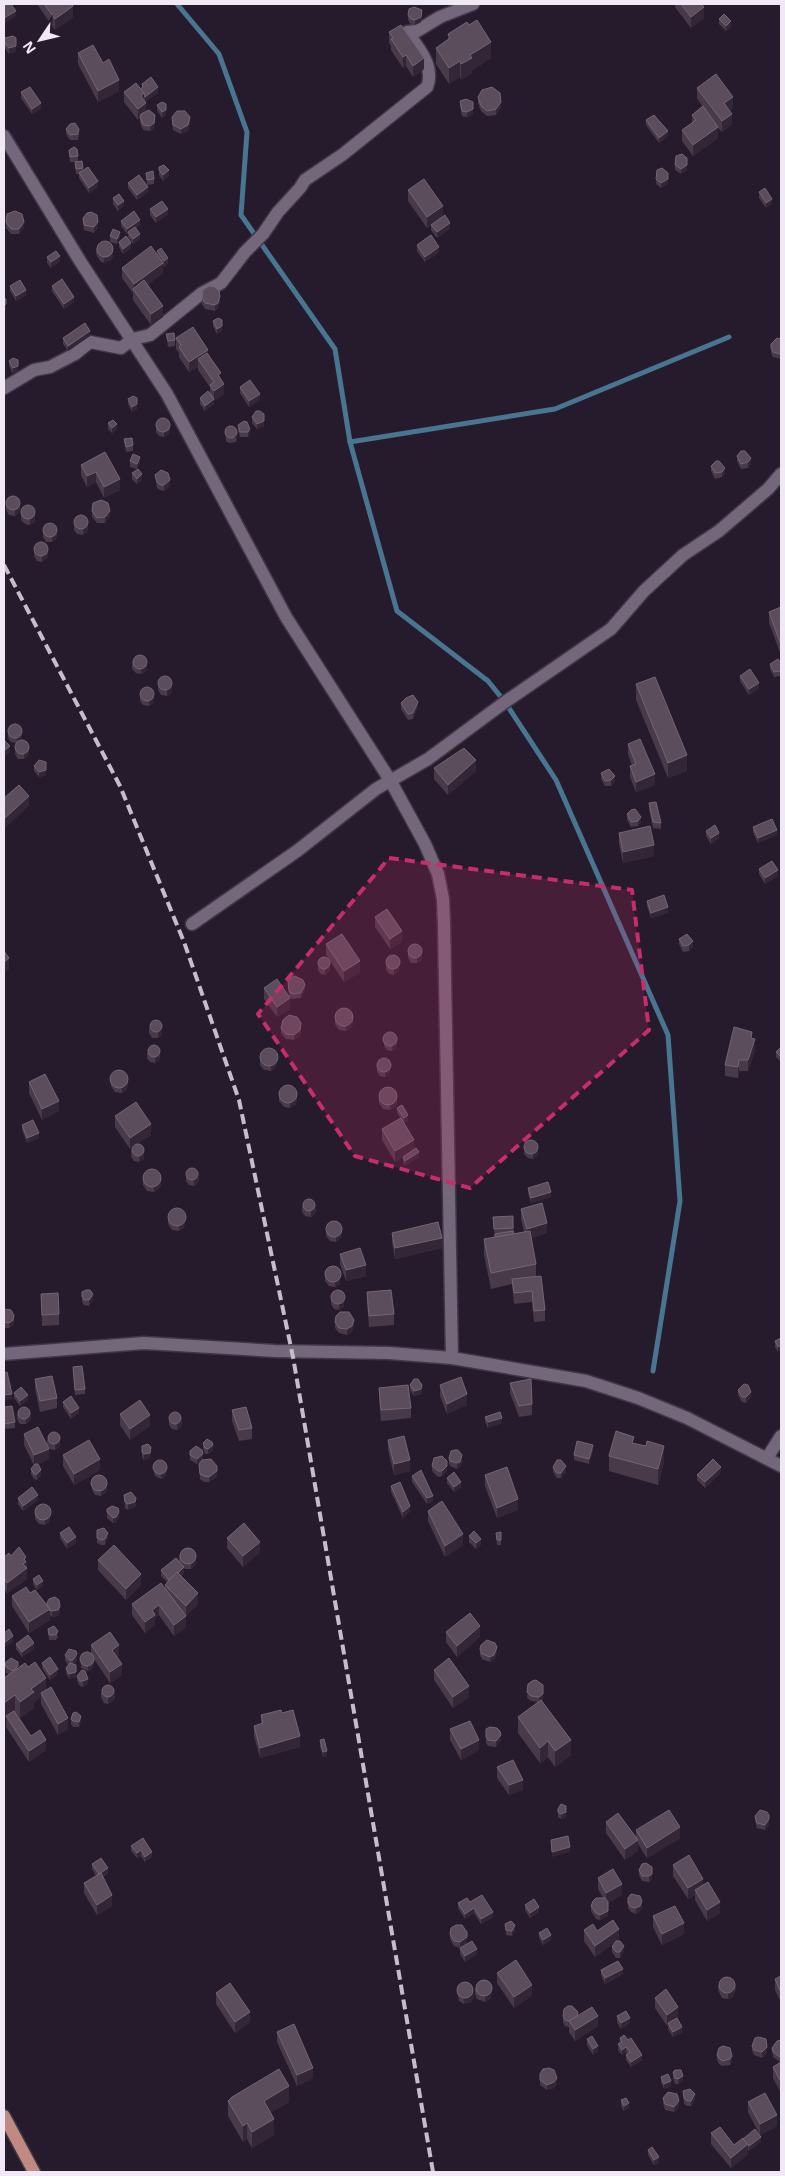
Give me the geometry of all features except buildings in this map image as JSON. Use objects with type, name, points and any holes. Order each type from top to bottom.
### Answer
[{"type":"main road","points":[[4,2116],[34,2172]]},
{"type":"street","points":[[4,388],[34,370],[50,367],[75,354],[90,342],[121,348],[133,339],[150,335],[202,293],[221,283],[305,180],[342,155],[423,92],[429,85],[430,70],[418,46],[407,32],[417,31],[440,17],[473,4]]},
{"type":"street","points":[[4,136],[80,261],[133,339],[167,394],[286,617],[390,780],[425,844],[438,874],[443,900],[452,1358]]},
{"type":"street","points":[[192,924],[297,851],[390,780],[428,758],[504,702],[611,629],[644,591],[683,555],[719,531],[768,489],[781,474]]},
{"type":"street","points":[[4,1354],[144,1343],[274,1351],[389,1353],[452,1358],[586,1381],[638,1398],[687,1418],[781,1466]]},
{"type":"street","points":[[767,1458],[781,1436]]},
{"type":"highlighted area","points":[[389,858],[632,890],[649,1030],[470,1188],[355,1156],[258,1014]]},
{"type":"waterway","points":[[177,4],[219,54],[247,132],[241,215],[335,349],[350,442],[397,611],[488,681],[505,702],[556,780],[668,1035],[680,1201],[653,1371]]},
{"type":"waterway","points":[[350,442],[555,409],[729,337]]},
{"type":"railway","points":[[4,565],[120,786],[184,942],[239,1100],[293,1357],[433,2172]]}]
